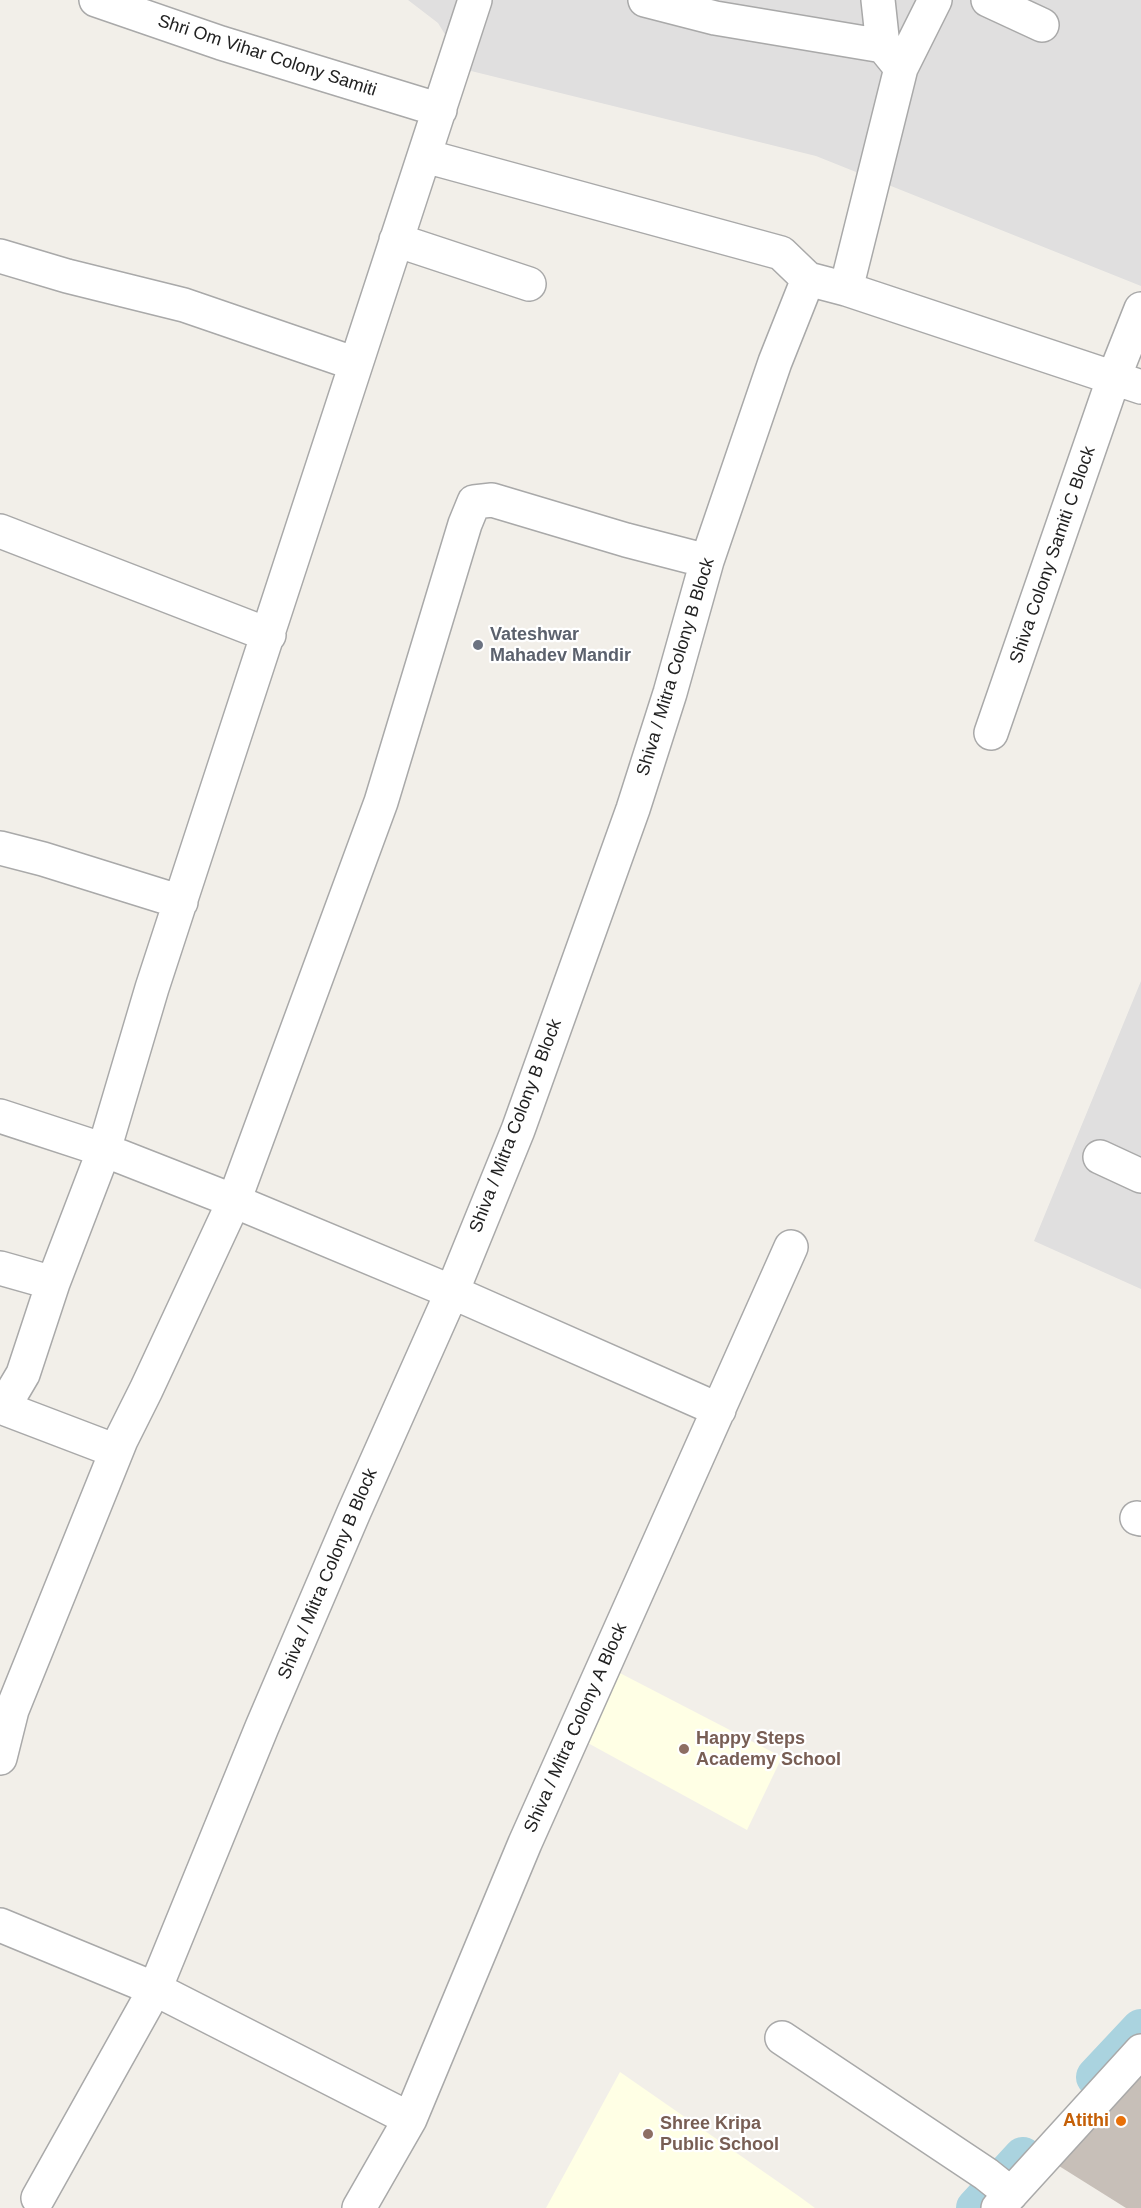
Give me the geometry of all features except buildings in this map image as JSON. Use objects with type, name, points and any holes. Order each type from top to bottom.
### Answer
[{"type":"street","name":"Shri Om Vihar Colony Samiti","points":[[96,0],[221,43],[440,110]]},
{"type":"street","points":[[116,1451],[1,1408],[23,1374],[53,1283],[104,1150],[152,988],[475,0]]},
{"type":"street","points":[[645,0],[892,57]]},
{"type":"street","points":[[846,289],[892,57],[878,0]]},
{"type":"street","points":[[892,57],[935,0]]},
{"type":"street","points":[[988,0],[1042,25]]},
{"type":"street","points":[[425,156],[781,253],[808,279],[846,289],[1128,382]]},
{"type":"street","points":[[396,240],[529,284]]},
{"type":"street","points":[[0,256],[67,276],[184,305],[356,364]]},
{"type":"street","name":"Shiva / Mitra Colony B Block","points":[[38,2198],[155,1989],[267,1716],[452,1292],[518,1130],[633,809],[670,693],[707,561],[775,362],[808,279]]},
{"type":"street","name":"Shiva Colony Samiti C Block","points":[[991,733],[1128,382],[1141,309]]},
{"type":"street","points":[[0,1758],[12,1710],[116,1451],[234,1201],[381,802],[474,502],[492,500],[626,540],[707,561]]},
{"type":"street","points":[[0,531],[269,635]]},
{"type":"street","points":[[0,848],[181,902]]},
{"type":"street","points":[[0,1116],[104,1150],[234,1201],[452,1292],[719,1410]]},
{"type":"street","points":[[1100,1157],[1141,1176]]},
{"type":"street","name":"Shiva / Mitra Colony A Block","points":[[359,2208],[410,2119],[525,1843],[791,1247]]},
{"type":"street","points":[[0,1268],[53,1283]]},
{"type":"street","points":[[0,1925],[155,1989],[410,2119]]},
{"type":"street","points":[[782,2038],[999,2190],[1141,2051]]},
{"type":"shaded area","points":[[408,0],[1141,0],[1141,286],[816,156],[467,70],[438,23]]},
{"type":"shaded area","points":[[1141,981],[1141,1289],[1034,1241]]},
{"type":"shaded area","name":"Happy Steps Academy School","points":[[614,1670],[782,1757],[747,1830],[586,1742]]},
{"type":"shaded area","name":"Shree Kripa Public School","points":[[620,2072],[800,2197],[815,2208],[546,2208]]},
{"type":"waterway","points":[[1096,2077],[1141,2029]]},
{"type":"waterway","points":[[976,2208],[1023,2157]]},
{"type":"place","name":"Vateshwar Mahadev Mandir","points":[[478,645]]},
{"type":"place","name":"Happy Steps Academy School","points":[[684,1749]]},
{"type":"place","name":"Atithi","points":[[1121,2121]]},
{"type":"place","name":"Shree Kripa Public School","points":[[648,2134]]}]
